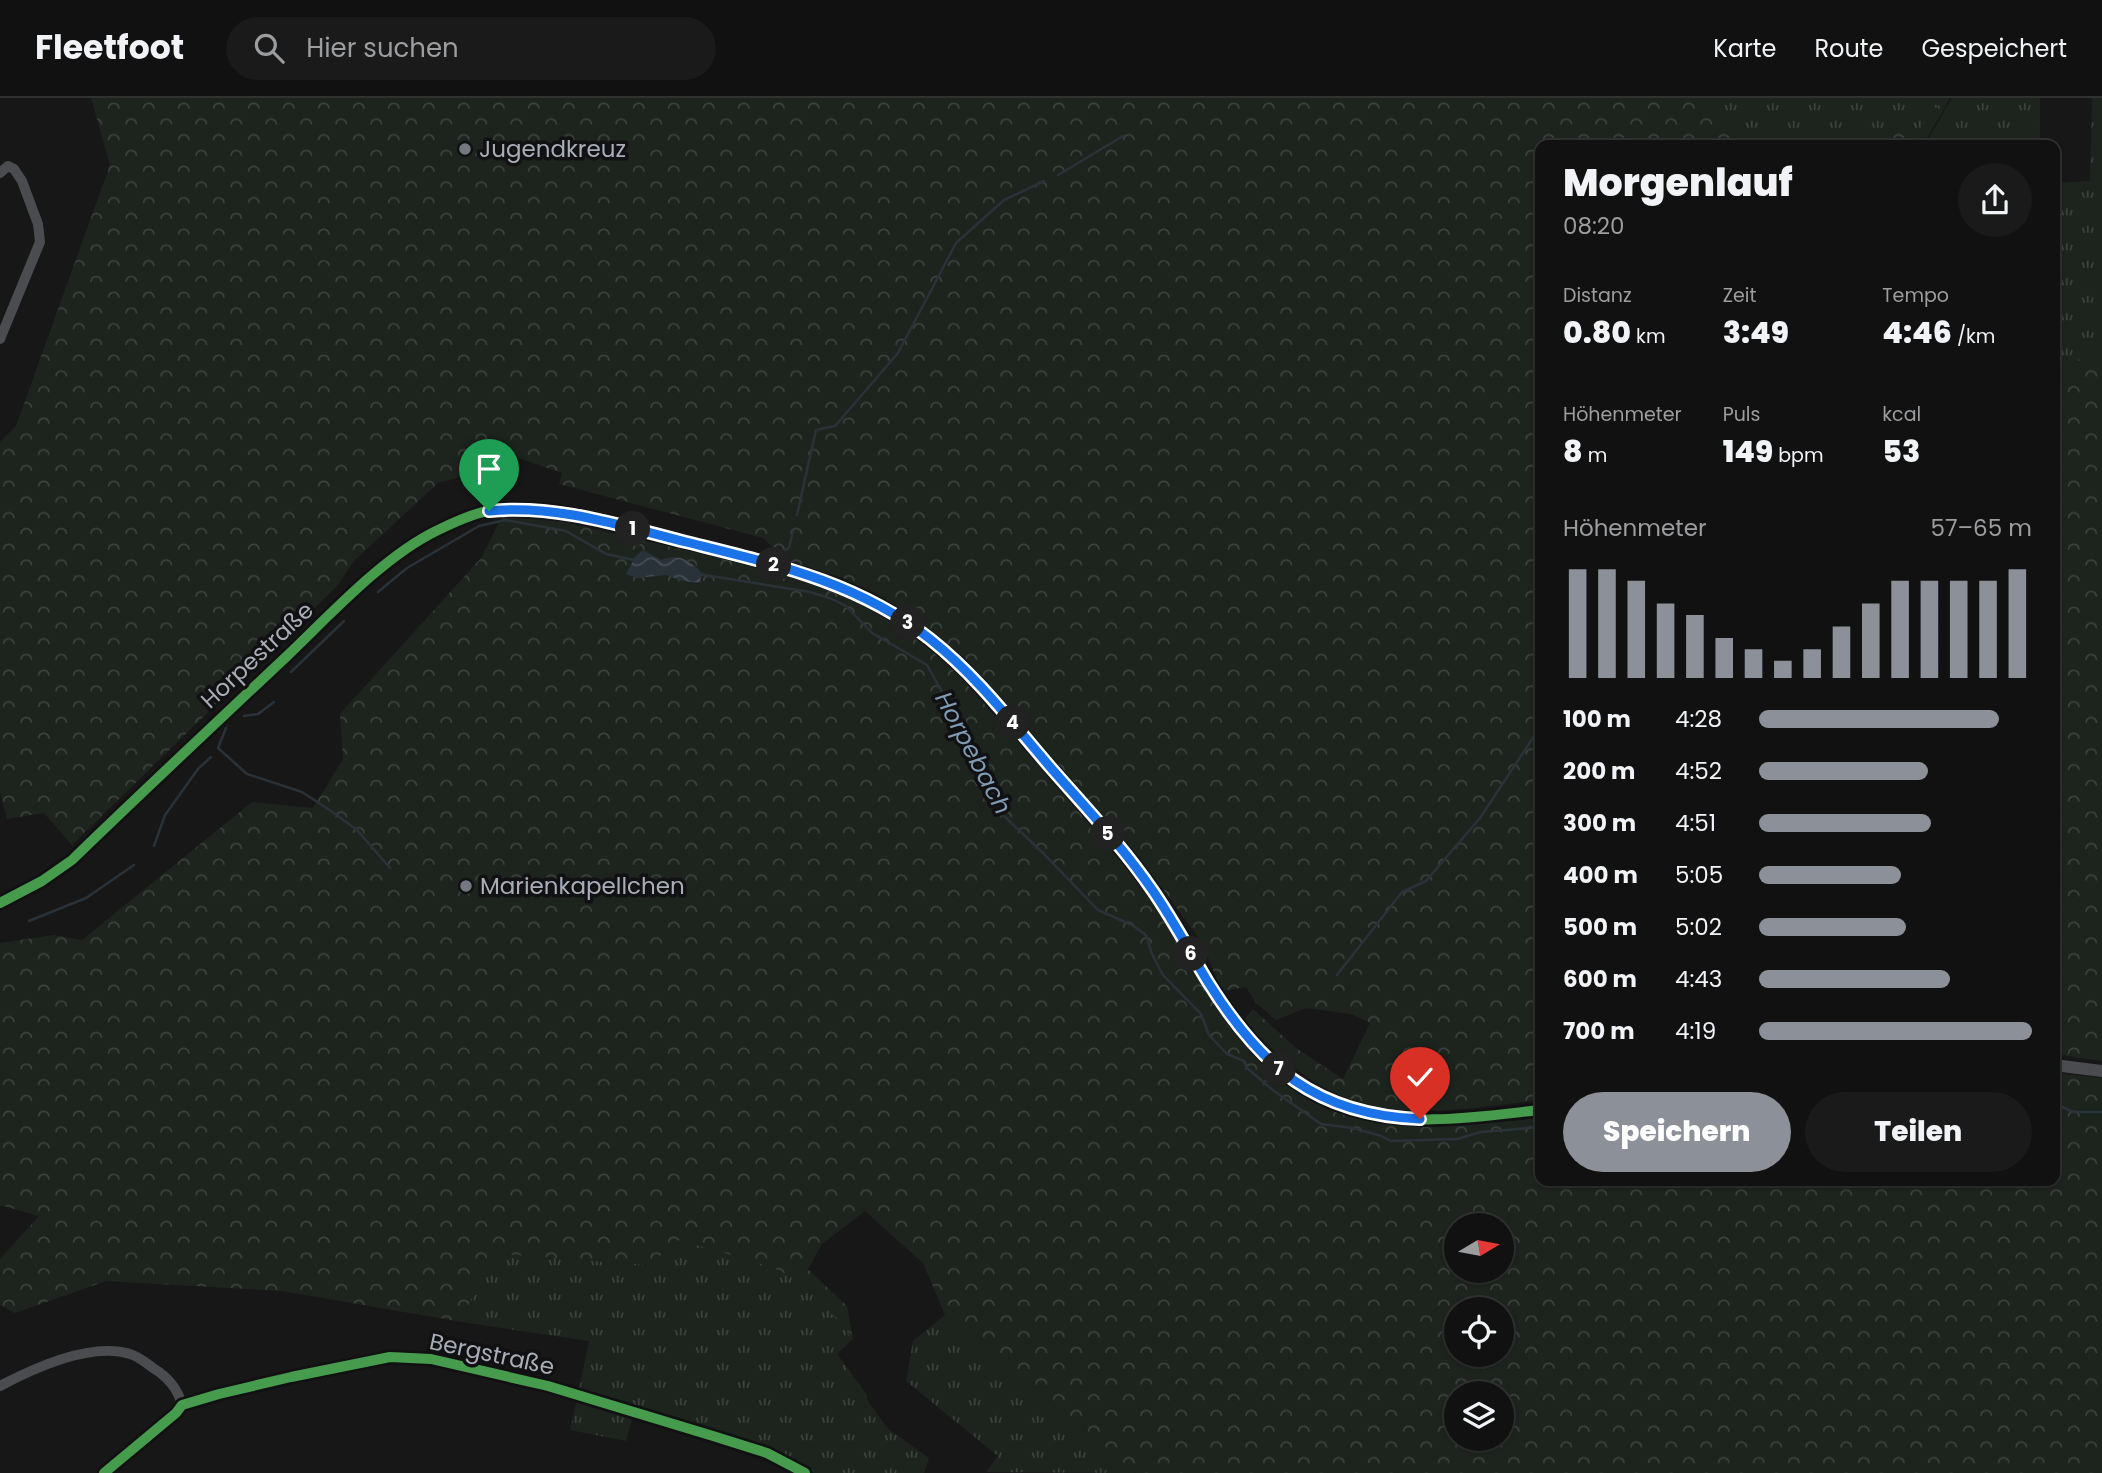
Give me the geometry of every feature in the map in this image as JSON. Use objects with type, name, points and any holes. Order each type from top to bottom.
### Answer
[{"type":"street","points":[[0,339],[40,242],[38,223],[22,181],[14,169],[4,169]]},
{"type":"street","name":"Horpestraße","points":[[0,903],[42,881],[72,860],[350,597],[412,544],[463,518],[489,511],[533,509],[574,515],[777,565],[824,580],[874,601],[934,642],[968,673],[1000,708],[1136,868],[1241,1031],[1275,1067],[1304,1087],[1346,1108],[1401,1118],[1460,1118],[1535,1110]]},
{"type":"street","points":[[2060,1066],[2102,1071]]},
{"type":"street","points":[[0,1386],[50,1363],[105,1350],[131,1354],[167,1376],[182,1405]]},
{"type":"street","name":"Bergstraße","points":[[104,1473],[182,1405],[223,1393],[390,1357],[431,1359],[548,1386],[767,1453],[805,1473]]},
{"type":"green space","points":[[91,98],[1711,98],[1734,140],[1535,140],[1535,1101],[1470,1108],[1404,1110],[1373,1106],[1342,1096],[1312,1080],[1277,1053],[1253,1029],[1245,1018],[1253,1009],[1296,1048],[1343,1079],[1370,1023],[1351,1014],[1306,1008],[1276,1020],[1256,1003],[1246,987],[1222,991],[1201,941],[1140,858],[965,658],[916,618],[879,595],[841,577],[787,561],[763,538],[559,484],[562,473],[501,452],[486,470],[438,483],[354,561],[337,586],[72,845],[44,813],[7,819],[0,792],[0,442],[16,426],[110,165]]},
{"type":"green space","points":[[1711,98],[1944,98],[1915,136],[1899,140],[1734,140]]},
{"type":"green space","points":[[1944,98],[1950,98],[1926,140],[1884,140],[1896,129],[1915,136]]},
{"type":"green space","points":[[1952,98],[2040,98],[2040,140],[1928,140]]},
{"type":"green space","points":[[2092,98],[2102,98],[2102,353],[2060,366],[2060,183],[2090,181]]},
{"type":"green space","points":[[2102,353],[2102,1061],[2060,1055],[2060,365]]},
{"type":"green space","points":[[502,517],[564,522],[785,573],[834,591],[902,629],[961,678],[1097,833],[1150,900],[1233,1030],[1264,1066],[1298,1092],[1334,1109],[1371,1120],[1411,1125],[1452,1125],[1535,1118],[1535,1186],[2060,1186],[2060,1074],[2102,1078],[2102,1473],[1136,1473],[945,1315],[923,1263],[865,1211],[822,1244],[808,1269],[847,1306],[853,1339],[807,1284],[769,1266],[679,1240],[649,1265],[489,1253],[462,1322],[282,1291],[106,1281],[15,1313],[0,1305],[0,1259],[39,1216],[0,1205],[0,943],[54,935],[82,940],[252,802],[313,808],[343,759],[340,714],[481,558]]},
{"type":"green space","points":[[679,1240],[769,1266],[807,1284],[853,1339],[837,1354],[867,1395],[867,1400],[888,1429],[929,1458],[924,1473],[814,1473],[768,1452],[578,1394],[589,1341],[462,1322],[489,1253],[649,1265]]},
{"type":"green space","points":[[945,1315],[1136,1473],[986,1472],[998,1456],[906,1381],[913,1341]]},
{"type":"green space","points":[[577,1399],[633,1415],[626,1441],[570,1430]]},
{"type":"water","points":[[643,550],[661,560],[673,557],[688,561],[701,572],[701,583],[666,575],[637,578],[626,574],[635,557]]},
{"type":"waterway","points":[[1058,175],[1123,136]]},
{"type":"waterway","points":[[797,515],[816,430],[835,426],[898,353],[956,243],[1004,200],[1044,181]]},
{"type":"waterway","name":"Horpebach","points":[[378,592],[407,568],[479,526],[505,520],[566,531],[606,554],[634,560]]},
{"type":"waterway","points":[[774,555],[789,548],[793,531]]},
{"type":"waterway","name":"Horpebach","points":[[698,574],[810,592],[832,599],[846,606],[872,633],[927,665],[964,732],[1001,813],[1098,910],[1132,925],[1146,935],[1163,975],[1201,1014],[1209,1035],[1227,1054],[1244,1061],[1247,1068],[1274,1091],[1321,1124],[1353,1128],[1391,1141],[1457,1139],[1481,1132],[1535,1127]]},
{"type":"waterway","name":"Horpebach","points":[[291,672],[344,621]]},
{"type":"waterway","name":"Horpebach","points":[[244,716],[258,714],[274,702]]},
{"type":"waterway","points":[[226,728],[218,748],[247,774],[302,792],[331,811],[357,830],[390,868]]},
{"type":"waterway","points":[[1337,975],[1402,892],[1426,881],[1480,818],[1535,735]]},
{"type":"waterway","name":"Horpebach","points":[[154,846],[165,815],[198,769],[211,757]]},
{"type":"waterway","name":"Horpebach","points":[[29,921],[86,898],[134,865]]},
{"type":"waterway","name":"Horpebach","points":[[2060,1106],[2073,1112],[2102,1112]]},
{"type":"cycle path","points":[[0,903],[42,881],[72,860],[339,605],[396,556],[436,531],[480,513],[509,508],[553,511],[597,519],[795,571],[859,596],[919,631],[957,662],[991,697],[1106,830],[1154,892],[1233,1018],[1256,1047],[1282,1072],[1312,1093],[1347,1108],[1394,1118],[1443,1119],[1535,1111]]},
{"type":"cycle path","points":[[104,1473],[182,1405],[291,1377],[390,1357],[431,1359],[548,1386],[767,1453],[805,1473]]},
{"type":"place","name":"Jugendkreuz","points":[[465,149]]},
{"type":"place","name":"Marienkapellchen","points":[[466,886]]},
{"type":"route","points":[[489,511],[533,509],[574,515],[777,565],[845,587],[874,601],[919,630],[968,673],[1119,847],[1153,891],[1241,1031],[1275,1067],[1319,1097],[1346,1108],[1383,1116],[1420,1119]]}]
